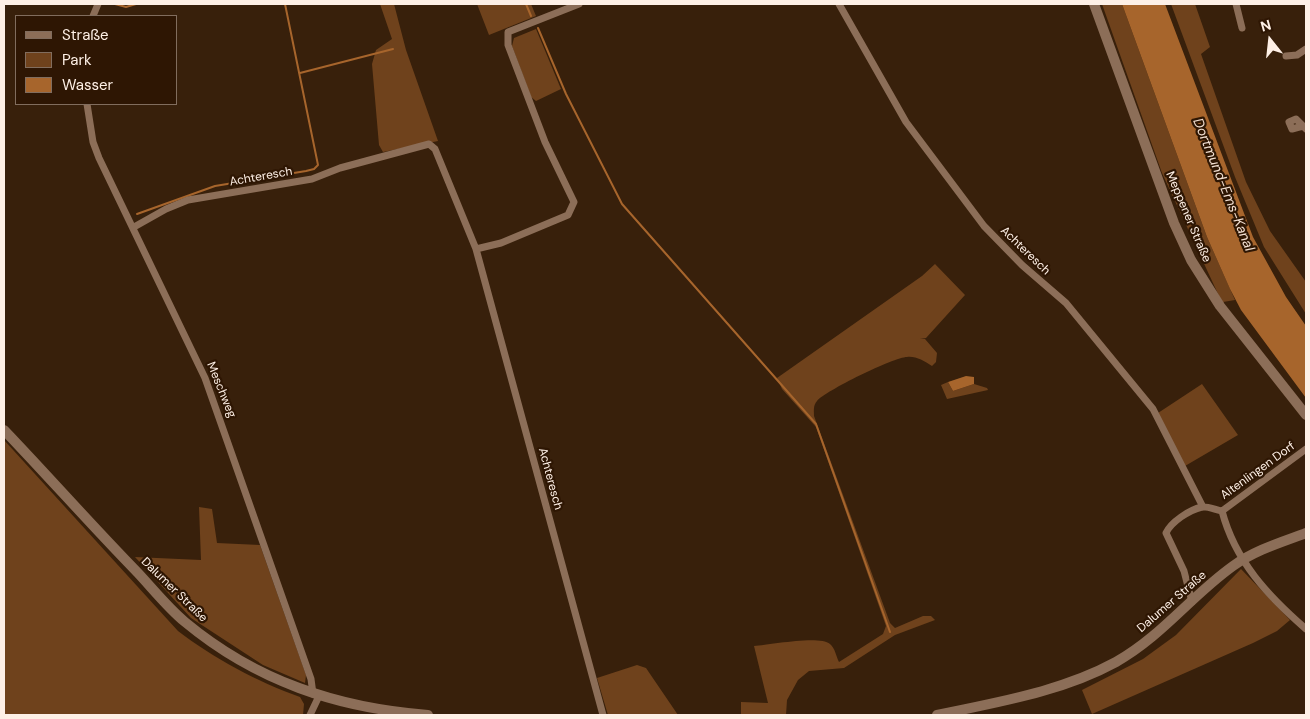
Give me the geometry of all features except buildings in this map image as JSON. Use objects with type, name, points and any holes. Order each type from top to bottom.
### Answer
[{"type":"main road","name":"Meppener Straße","points":[[1094,4],[1174,223],[1191,260],[1220,306],[1306,415]]},
{"type":"main road","name":"Dalumer Straße","points":[[4,430],[106,541],[184,621],[219,648],[266,675],[316,695],[363,707],[428,715]]},
{"type":"main road","name":"Dalumer Straße","points":[[937,715],[1036,693],[1098,671],[1116,662],[1160,632],[1242,560],[1306,533]]},
{"type":"street","points":[[476,248],[501,243],[568,215],[574,202],[545,142],[508,46],[508,32],[579,4]]},
{"type":"street","name":"Achteresch","points":[[839,4],[906,122],[984,226],[1022,265],[1066,304],[1153,409],[1203,507]]},
{"type":"street","points":[[1236,4],[1242,28]]},
{"type":"street","points":[[1286,56],[1297,56],[1306,49]]},
{"type":"street","name":"Meschweg","points":[[87,105],[93,142],[205,378],[316,695]]},
{"type":"street","name":"Achteresch","points":[[134,227],[166,209],[188,200],[312,179],[340,168],[429,144],[435,149],[476,248],[603,715]]},
{"type":"street","name":"Altenlingen Dorf","points":[[1203,507],[1222,511],[1306,449]]},
{"type":"street","points":[[1192,602],[1184,571],[1166,533],[1169,526],[1176,520],[1203,507]]},
{"type":"street","name":"Altenlingen Dorf","points":[[1222,511],[1242,560],[1255,580],[1306,630]]},
{"type":"street","points":[[310,715],[316,695]]},
{"type":"green space","points":[[380,4],[394,4],[406,50],[438,141],[383,152],[379,145],[372,64],[376,50],[392,39]]},
{"type":"green space","points":[[477,4],[531,4],[536,16],[489,35]]},
{"type":"green space","points":[[1102,4],[1122,4],[1207,237],[1235,300],[1223,302],[1219,296],[1162,173]]},
{"type":"green space","points":[[1171,4],[1195,4],[1210,47],[1201,54],[1246,182],[1270,231],[1306,282],[1306,314],[1264,247],[1235,177]]},
{"type":"green space","points":[[536,29],[561,89],[536,101],[531,97],[512,46],[514,38]]},
{"type":"green space","points":[[935,264],[965,295],[926,338],[920,339],[925,339],[937,353],[936,362],[932,366],[920,359],[907,357],[875,368],[823,396],[814,406],[814,416],[890,623],[895,628],[923,616],[931,616],[935,620],[895,635],[844,668],[809,671],[798,680],[787,700],[786,715],[741,715],[741,702],[768,703],[754,646],[805,640],[824,641],[832,646],[839,662],[883,634],[886,626],[816,427],[782,389],[777,378],[922,276]]},
{"type":"green space","points":[[948,382],[953,391],[974,384],[988,390],[947,399],[941,385]]},
{"type":"green space","points":[[1202,384],[1238,435],[1185,466],[1158,413]]},
{"type":"green space","points":[[4,440],[178,631],[236,669],[300,697],[304,704],[303,715],[4,715]]},
{"type":"green space","points":[[199,507],[212,509],[217,543],[260,545],[306,675],[305,683],[263,665],[191,618],[135,557],[201,560]]},
{"type":"green space","points":[[1241,569],[1290,620],[1277,631],[1253,643],[1092,714],[1082,690],[1143,659],[1176,635]]},
{"type":"green space","points":[[637,665],[646,668],[678,715],[608,715],[597,678]]},
{"type":"water","name":"Dortmund-Ems-Kanal","points":[[1122,4],[1165,4],[1253,237],[1286,297],[1306,326],[1306,398],[1241,310],[1230,289],[1207,237]]},
{"type":"water","points":[[966,376],[974,377],[974,384],[953,391],[948,382]]},
{"type":"waterway","points":[[115,4],[126,7],[136,4]]},
{"type":"waterway","points":[[137,214],[215,186],[306,171],[314,169],[318,165],[285,4]]},
{"type":"waterway","points":[[526,4],[531,16]]},
{"type":"waterway","points":[[538,28],[566,94],[622,204],[816,424],[890,632]]},
{"type":"waterway","points":[[300,73],[393,49]]}]
